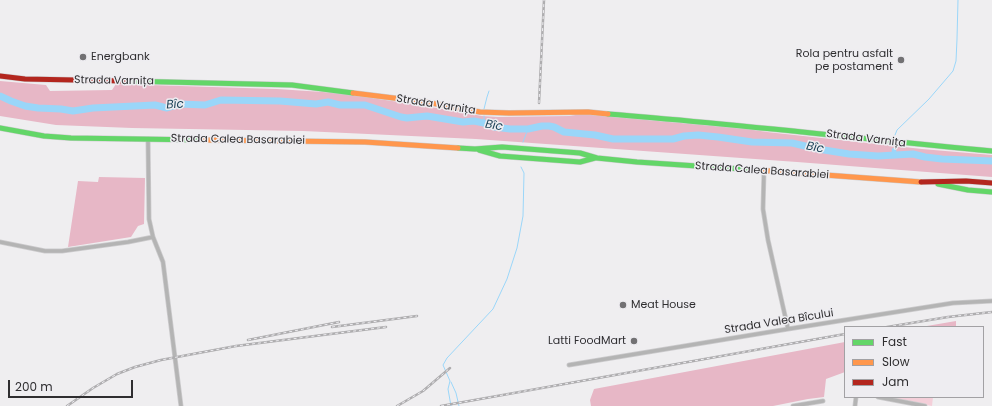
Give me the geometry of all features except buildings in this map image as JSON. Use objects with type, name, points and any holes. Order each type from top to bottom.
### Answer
[{"type":"main road","name":"Strada Varnița","points":[[0,76],[25,79],[292,85],[426,102],[465,110],[490,113],[588,112],[688,120],[914,144],[992,150]]},
{"type":"main road","name":"Strada Calea Basarabiei","points":[[0,128],[30,134],[71,138],[366,142],[475,149],[502,146],[580,152],[597,158],[644,163],[928,182],[966,181],[992,183]]},
{"type":"main road","points":[[500,156],[502,146]]},
{"type":"main road","name":"Strada Calea Basarabiei","points":[[475,149],[500,156],[580,162],[597,158]]},
{"type":"main road","points":[[561,160],[564,156],[563,151]]},
{"type":"main road","name":"Strada Calea Basarabiei","points":[[928,182],[968,190],[992,192]]},
{"type":"street","points":[[148,139],[149,219],[153,237],[163,262],[181,406]]},
{"type":"street","points":[[764,171],[762,198],[763,209],[768,240],[788,329]]},
{"type":"street","points":[[0,242],[51,251],[62,251],[153,237]]},
{"type":"street","name":"Strada Valea Bîcului","points":[[570,365],[953,303],[992,301]]},
{"type":"street","points":[[883,398],[925,406]]},
{"type":"street","points":[[793,406],[822,401]]},
{"type":"shaded area","points":[[0,81],[46,85],[50,91],[112,90],[116,84],[277,89],[338,93],[482,116],[570,116],[581,114],[747,129],[922,149],[992,155],[992,177],[476,139],[303,131],[56,125],[0,116]]},
{"type":"shaded area","points":[[99,177],[145,178],[144,224],[138,226],[131,237],[68,247],[78,181],[98,182]]},
{"type":"shaded area","points":[[956,321],[956,326],[927,326]]},
{"type":"shaded area","points":[[844,342],[844,372],[826,379],[824,397],[773,406],[591,406],[590,400],[594,389]]},
{"type":"shaded area","points":[[889,398],[933,398],[932,406]]},
{"type":"waterway","points":[[895,135],[897,130],[929,99],[953,71],[956,61],[958,0]]},
{"type":"waterway","points":[[484,109],[489,91]]},
{"type":"waterway","name":"Bîc","points":[[0,96],[25,106],[73,111],[93,108],[155,105],[167,108],[180,104],[205,105],[221,100],[280,101],[316,104],[328,102],[340,105],[365,105],[407,118],[427,116],[463,122],[474,121],[494,127],[510,129],[528,129],[549,126],[564,132],[595,135],[613,139],[673,139],[684,136],[698,135],[752,142],[792,143],[849,154],[878,156],[913,154],[942,159],[992,161]]},
{"type":"waterway","name":"Bîc","points":[[484,116],[484,123]]},
{"type":"waterway","points":[[523,142],[528,129]]},
{"type":"waterway","points":[[451,406],[448,389],[450,381],[443,365],[447,358],[493,309],[507,279],[517,248],[523,216],[524,173],[521,167]]},
{"type":"waterway","points":[[451,382],[456,393],[459,406]]},
{"type":"railway","points":[[539,103],[544,0]]},
{"type":"railway","points":[[893,326],[948,317],[992,312]]},
{"type":"railway","points":[[332,327],[417,316]]},
{"type":"railway","points":[[248,340],[339,322]]},
{"type":"railway","points":[[67,406],[117,374],[135,367],[161,360],[236,346],[386,327]]},
{"type":"railway","points":[[441,406],[844,334]]},
{"type":"railway","points":[[397,406],[423,391],[450,368]]},
{"type":"traffic: fast","points":[[125,81],[292,85],[353,93]]},
{"type":"traffic: fast","points":[[608,114],[704,122],[992,151]]},
{"type":"traffic: fast","points":[[0,128],[44,136],[71,138],[203,140]]},
{"type":"traffic: fast","points":[[458,148],[475,149],[502,147],[580,153],[597,158],[637,162],[757,170]]},
{"type":"traffic: fast","points":[[479,150],[500,156],[580,162],[595,158]]},
{"type":"traffic: fast","points":[[938,184],[968,190],[992,192]]},
{"type":"traffic: slow","points":[[353,93],[426,102],[480,112],[588,112],[608,114]]},
{"type":"traffic: slow","points":[[203,140],[365,142],[458,148]]},
{"type":"traffic: slow","points":[[757,170],[921,182]]},
{"type":"traffic: jam","points":[[0,76],[25,79],[125,81]]},
{"type":"traffic: jam","points":[[921,182],[966,181],[992,183]]},
{"type":"place","name":"Energbank","points":[[83,57]]},
{"type":"place","name":"Rola pentru asfalt pe postament","points":[[901,60]]},
{"type":"place","name":"Meat House","points":[[623,305]]},
{"type":"place","name":"Latti FoodMart","points":[[634,341]]}]
